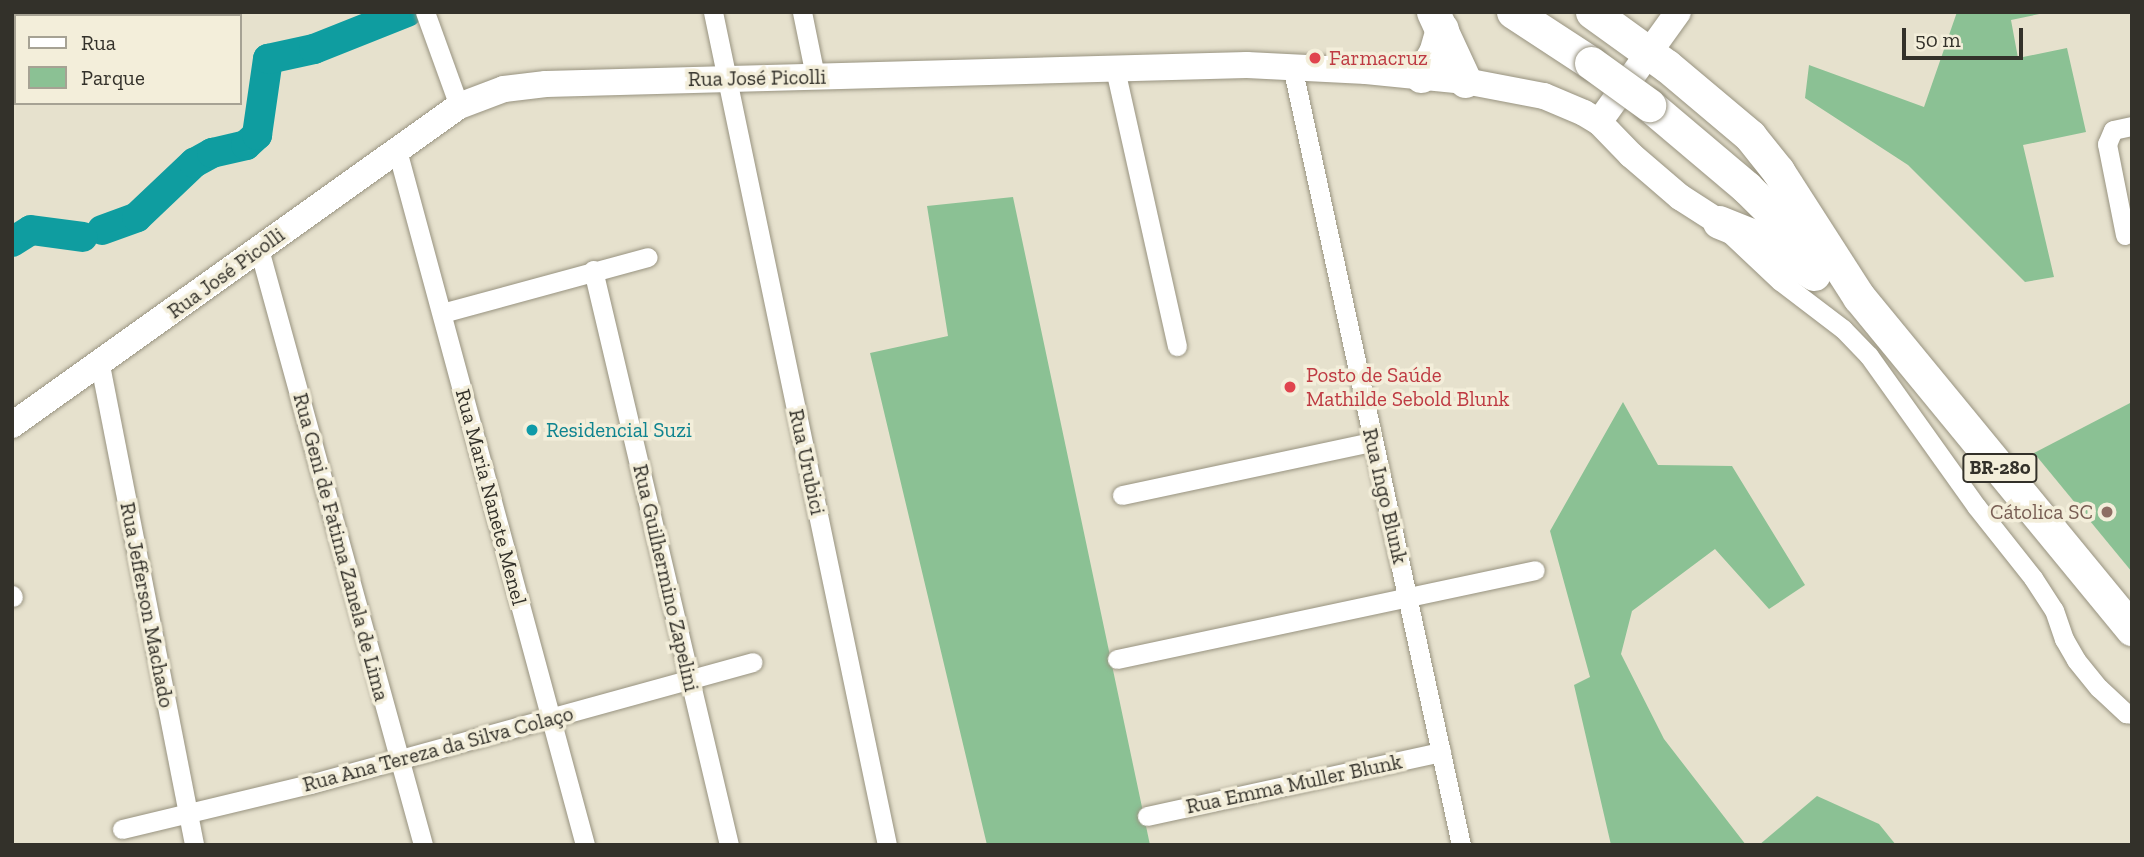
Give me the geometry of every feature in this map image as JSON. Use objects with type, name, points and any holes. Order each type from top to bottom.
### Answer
[{"type":"highway","name":"BR-280","points":[[1513,12],[1649,105],[1746,187],[2132,629]]},
{"type":"highway","points":[[1592,12],[1704,94],[1750,136],[1778,171],[1856,311]]},
{"type":"highway","points":[[1421,76],[1435,53],[1438,20]]},
{"type":"highway","points":[[1438,20],[1465,81]]},
{"type":"highway","points":[[1719,222],[1751,234],[1819,277],[1856,311]]},
{"type":"street","points":[[425,12],[459,106]]},
{"type":"street","name":"Rua Urubici","points":[[713,12],[887,845]]},
{"type":"street","points":[[802,12],[815,76]]},
{"type":"street","points":[[1668,15],[1648,52],[1599,122],[1630,155],[1680,197],[1719,222]]},
{"type":"street","name":"Rua José Picolli","points":[[12,425],[100,365],[459,106],[504,89],[546,84],[727,78],[1292,66],[1465,81],[1544,96],[1599,122]]},
{"type":"street","name":"Rua Ingo Blunk","points":[[1292,66],[1461,845]]},
{"type":"street","points":[[1115,69],[1177,346]]},
{"type":"street","points":[[2125,235],[2107,144],[2113,130],[2132,126]]},
{"type":"street","name":"Rua Maria Nanete Menel","points":[[397,150],[585,845]]},
{"type":"street","name":"Rua Geni de Fatima Zanela de Lima","points":[[259,249],[423,845]]},
{"type":"street","points":[[442,313],[648,257]]},
{"type":"street","name":"Rua Guilhermino Zapelini","points":[[593,270],[729,845]]},
{"type":"street","points":[[1856,311],[1896,390],[1976,506],[2033,578],[2054,610],[2064,639],[2076,660],[2099,688],[2132,714]]},
{"type":"street","name":"Rua Jefferson Machado","points":[[100,365],[194,845]]},
{"type":"street","points":[[1122,495],[1372,442]]},
{"type":"street","points":[[1117,659],[1535,570]]},
{"type":"street","name":"Rua Ana Tereza da Silva Colaço","points":[[122,829],[400,760],[753,662]]},
{"type":"street","name":"Rua Emma Muller Blunk","points":[[1147,816],[1441,752]]},
{"type":"green space","points":[[1957,12],[2049,12],[2011,20],[2018,58],[2067,48],[2086,132],[2023,145],[2054,277],[2025,282],[1908,165],[1805,98],[1809,65],[1924,107]]},
{"type":"green space","points":[[1013,197],[1150,845],[987,845],[870,353],[948,336],[927,206]]},
{"type":"green space","points":[[1623,402],[1658,465],[1732,466],[1805,585],[1769,609],[1715,549],[1632,611],[1621,654],[1664,739],[1746,845],[1611,845],[1574,685],[1590,677],[1550,531]]},
{"type":"green space","name":"Cátolica SC","points":[[2132,402],[2132,572],[2034,453]]},
{"type":"green space","points":[[1817,796],[1879,824],[1896,845],[1759,845]]},
{"type":"waterway","points":[[102,230],[137,217],[194,163],[212,153],[246,145],[257,135],[268,59],[314,49],[407,12]]},
{"type":"waterway","points":[[12,242],[31,230],[83,237]]},
{"type":"place","name":"Farmacruz","points":[[1315,58]]},
{"type":"place","name":"Posto de Saúde Mathilde Sebold Blunk","points":[[1290,387]]},
{"type":"place","name":"Residencial Suzi","points":[[532,430]]},
{"type":"place","name":"Cátolica SC","points":[[2107,512]]}]
